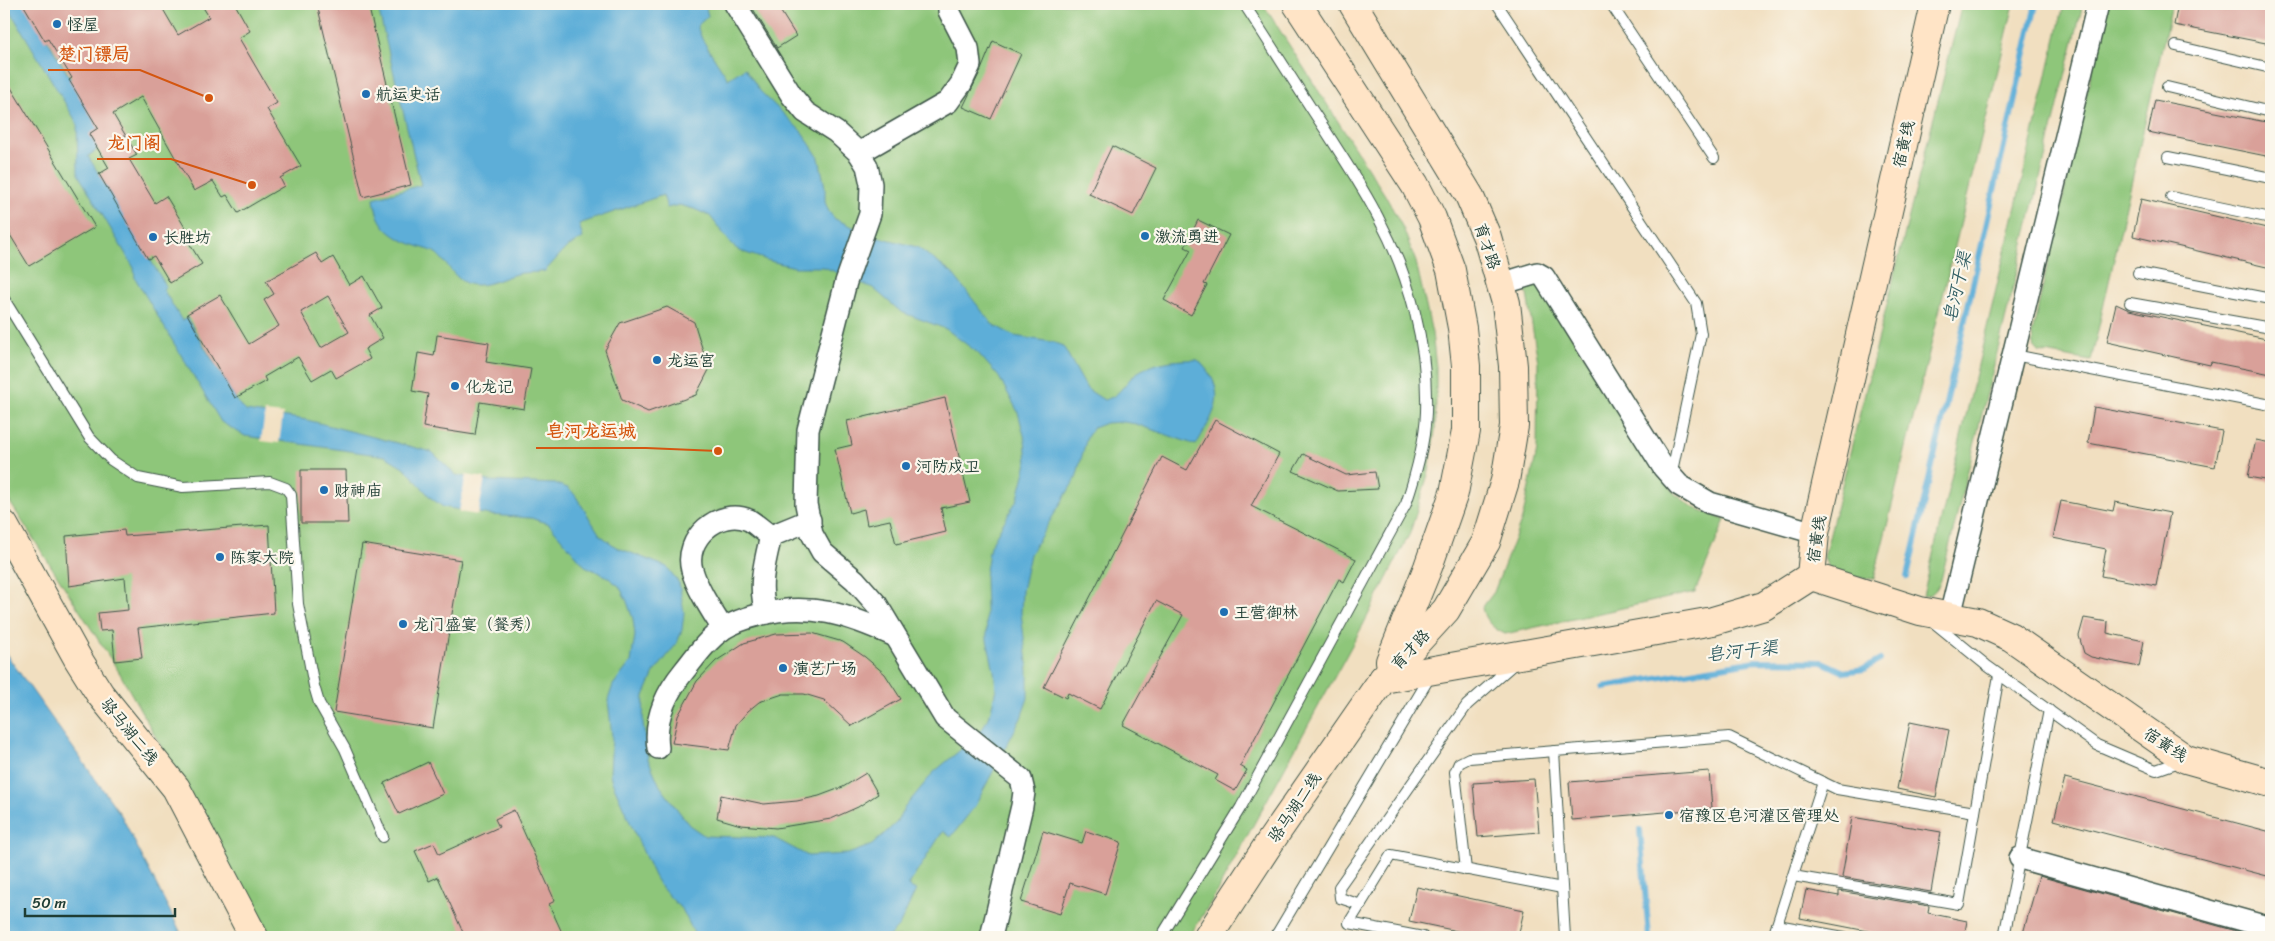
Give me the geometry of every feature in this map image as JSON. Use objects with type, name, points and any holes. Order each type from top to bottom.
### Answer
[{"type":"street","points":[[735,4],[792,96],[805,112],[836,132],[859,153],[867,166],[871,184],[870,214],[846,282],[808,430],[806,504],[812,534],[822,552],[855,580],[877,606],[945,718],[1020,779],[1024,792],[1022,806],[991,937]]},
{"type":"street","points":[[859,153],[948,102],[961,84],[970,65],[968,48],[950,11],[949,4]]},
{"type":"street","name":"育才路","points":[[1297,4],[1416,185],[1432,218],[1451,270],[1462,328],[1466,366],[1466,431],[1454,493],[1428,568],[1382,679]]},
{"type":"street","name":"育才路","points":[[1353,4],[1469,195],[1486,237],[1501,284],[1506,303],[1512,357],[1514,418],[1505,481],[1486,542],[1446,610],[1382,679]]},
{"type":"street","name":"宿黄线","points":[[1935,4],[1815,533],[1811,576],[1920,611],[1978,622],[2011,637],[2186,759],[2271,783]]},
{"type":"street","points":[[1950,616],[2098,4]]},
{"type":"street","points":[[1501,284],[1537,273],[1544,277],[1663,468],[1679,485],[1710,503],[1815,533]]},
{"type":"street","points":[[723,629],[692,570],[690,552],[695,538],[715,522],[732,518],[748,520],[771,536]]},
{"type":"street","points":[[771,536],[810,520]]},
{"type":"street","name":"骆马湖二线","points":[[4,525],[78,659],[100,694],[176,788],[254,937]]},
{"type":"street","points":[[767,613],[761,600],[766,554],[771,536]]},
{"type":"street","points":[[1382,679],[1713,621],[1764,606],[1811,576]]},
{"type":"street","points":[[658,748],[656,732],[664,703],[679,677],[703,646],[723,629],[740,620],[795,608],[825,611],[858,619],[895,636]]},
{"type":"street","name":"骆马湖二线","points":[[1208,937],[1272,839],[1382,679]]},
{"type":"street","points":[[2020,858],[2271,928]]},
{"type":"lane","points":[[1161,937],[1241,807],[1406,504],[1419,463],[1426,412],[1423,358],[1416,319],[1408,284],[1398,257],[1366,194],[1244,4]]},
{"type":"lane","points":[[1497,4],[1696,303],[1701,334],[1671,476]]},
{"type":"lane","points":[[1611,4],[1714,158]]},
{"type":"lane","points":[[2176,46],[2271,68]]},
{"type":"lane","points":[[2166,87],[2271,112]]},
{"type":"lane","points":[[2168,156],[2271,178]]},
{"type":"lane","points":[[2171,197],[2271,218]]},
{"type":"lane","points":[[2138,273],[2271,299]]},
{"type":"lane","points":[[4,299],[89,437],[98,449],[122,469],[138,478],[183,487],[270,482],[286,488],[291,495],[298,604],[314,686],[319,703],[344,748],[383,837]]},
{"type":"lane","points":[[2130,303],[2271,328]]},
{"type":"lane","points":[[2014,355],[2271,406]]},
{"type":"lane","points":[[1920,611],[1999,675],[2097,745],[2156,770],[2186,759]]},
{"type":"lane","points":[[1360,905],[1340,898],[1339,888],[1467,705],[1525,654]]},
{"type":"lane","points":[[1275,937],[1434,670]]},
{"type":"lane","points":[[1793,876],[1959,904],[1999,675]]},
{"type":"lane","points":[[2004,937],[2049,710]]},
{"type":"lane","points":[[1466,870],[1455,777],[1459,763],[1469,758],[1729,737],[1837,789],[1975,812]]},
{"type":"lane","points":[[1554,751],[1565,937]]},
{"type":"lane","points":[[1773,937],[1823,782]]},
{"type":"lane","points":[[1423,937],[1349,923],[1391,855],[1562,888]]},
{"type":"lane","points":[[1777,925],[1844,937]]},
{"type":"green space","points":[[4,4],[1263,4],[1385,195],[1403,228],[1416,262],[1432,333],[1436,367],[1435,431],[1429,471],[1410,533],[1363,625],[1210,904],[1189,937],[269,937],[119,672],[4,493]]},
{"type":"green space","points":[[1962,4],[2014,4],[1874,579],[1839,576],[1829,571],[1824,557]]},
{"type":"green space","points":[[2064,4],[2083,4],[1941,580],[1934,591],[1923,596]]},
{"type":"green space","points":[[2107,4],[2172,4],[2091,361],[2039,352],[2033,345],[2032,334]]},
{"type":"green space","points":[[1538,284],[1675,494],[1693,507],[1725,520],[1695,592],[1505,634],[1490,624],[1482,608],[1494,592],[1523,516],[1537,450],[1538,362],[1526,288]]},
{"type":"water","points":[[6,4],[26,4],[98,125],[96,151],[88,156],[166,286],[163,289],[182,321],[187,318],[239,404],[246,411],[307,420],[432,452],[456,475],[489,481],[556,484],[568,488],[575,495],[600,535],[616,547],[667,567],[679,583],[684,613],[682,630],[677,643],[654,673],[644,696],[643,723],[648,759],[660,786],[689,825],[705,836],[774,838],[808,856],[848,854],[872,845],[896,823],[905,807],[934,772],[970,742],[983,728],[991,711],[996,688],[987,640],[985,577],[990,546],[1018,498],[1027,463],[1025,439],[1018,412],[999,377],[978,353],[946,329],[901,312],[873,288],[824,267],[795,267],[740,251],[733,246],[710,216],[679,205],[667,208],[663,195],[579,224],[583,238],[566,248],[545,271],[516,274],[481,285],[468,284],[458,278],[435,253],[410,244],[388,230],[379,217],[376,208],[374,198],[421,185],[377,4],[705,4],[708,16],[697,26],[702,39],[728,79],[745,68],[760,91],[802,132],[819,158],[825,187],[825,202],[829,212],[835,219],[871,235],[917,247],[953,274],[992,324],[1014,336],[1052,342],[1063,346],[1087,389],[1104,400],[1113,396],[1134,375],[1148,367],[1173,361],[1198,360],[1208,371],[1214,382],[1216,402],[1209,422],[1196,445],[1136,424],[1123,422],[1106,423],[1093,428],[1087,437],[1076,478],[1030,554],[1022,591],[1021,613],[1028,671],[1028,698],[1021,718],[975,806],[951,837],[943,831],[908,886],[916,890],[899,926],[888,937],[696,937],[683,911],[660,886],[654,876],[610,774],[612,736],[608,700],[613,685],[631,662],[635,635],[633,619],[619,586],[606,576],[585,566],[549,524],[531,518],[491,515],[443,507],[431,498],[405,468],[385,456],[245,436],[221,422],[135,278],[134,268],[78,174],[77,123]]},
{"type":"water","points":[[4,651],[121,815],[183,937],[4,937]]},
{"type":"pier","points":[[265,412],[283,414],[279,443],[261,441]]},
{"type":"pier","points":[[466,475],[485,478],[478,515],[459,512]]},
{"type":"building","points":[[23,4],[160,4],[178,35],[209,17],[201,4],[235,4],[250,31],[239,38],[277,103],[267,109],[301,166],[280,178],[284,186],[238,213],[227,195],[223,197],[213,181],[194,191],[141,97],[113,114],[137,155],[129,159],[155,203],[166,196],[189,234],[186,238],[202,264],[170,283],[154,256],[148,259],[99,174],[109,168],[89,134],[98,128],[69,80],[72,78],[48,39],[45,41]]},
{"type":"building","points":[[317,4],[368,4],[411,185],[363,197]]},
{"type":"building","points":[[750,4],[776,4],[796,36],[777,48]]},
{"type":"building","points":[[2178,4],[2238,4],[2271,10],[2271,44],[2174,25]]},
{"type":"building","points":[[993,41],[1021,54],[991,119],[963,107]]},
{"type":"building","points":[[4,76],[95,227],[29,266],[4,225]]},
{"type":"building","points":[[2155,100],[2271,123],[2271,157],[2148,132]]},
{"type":"building","points":[[1112,146],[1156,168],[1133,215],[1089,194]]},
{"type":"building","points":[[2141,199],[2271,229],[2271,268],[2133,236]]},
{"type":"building","points":[[1198,220],[1229,235],[1204,284],[1207,285],[1191,315],[1164,300],[1191,250],[1185,247]]},
{"type":"building","points":[[316,253],[322,264],[333,257],[349,285],[364,276],[382,308],[370,315],[383,338],[365,349],[370,359],[336,378],[331,369],[312,380],[298,357],[264,377],[266,381],[235,398],[187,314],[220,295],[249,344],[279,326],[264,300],[274,294],[266,281]],"holes":[[[328,296],[349,332],[321,348],[301,312]]]},
{"type":"building","points":[[2116,304],[2129,310],[2271,340],[2271,374],[2211,362],[2210,365],[2107,342]]},
{"type":"building","name":"龙运宫","points":[[667,307],[694,322],[709,370],[696,395],[648,412],[622,400],[605,350],[620,323]]},
{"type":"building","points":[[437,335],[489,343],[486,362],[531,369],[524,409],[480,402],[475,435],[423,427],[428,394],[412,391],[418,353],[434,356]]},
{"type":"building","points":[[945,398],[970,502],[941,508],[946,532],[896,544],[890,520],[867,525],[864,509],[850,513],[835,449],[852,445],[847,421]]},
{"type":"building","points":[[2094,407],[2222,431],[2215,467],[2088,443]]},
{"type":"building","points":[[1215,420],[1279,454],[1251,506],[1356,559],[1344,582],[1339,579],[1240,766],[1247,770],[1235,791],[1215,780],[1218,775],[1123,725],[1183,615],[1156,601],[1100,709],[1068,693],[1066,698],[1044,687],[1162,457],[1187,470]]},
{"type":"building","points":[[2256,440],[2271,443],[2271,481],[2248,477]]},
{"type":"building","points":[[1303,454],[1346,475],[1375,472],[1378,489],[1338,491],[1293,471]]},
{"type":"building","points":[[301,470],[346,470],[348,523],[301,523]]},
{"type":"building","points":[[2061,501],[2113,511],[2115,502],[2170,513],[2156,586],[2101,576],[2106,549],[2053,538]]},
{"type":"building","points":[[269,525],[274,613],[138,628],[142,658],[115,661],[112,630],[100,631],[98,613],[128,610],[125,578],[69,586],[66,536],[124,530],[125,536]]},
{"type":"building","points":[[362,544],[461,560],[433,728],[334,712]]},
{"type":"building","points":[[2084,618],[2108,622],[2107,633],[2144,641],[2139,667],[2091,657],[2084,653],[2079,636]]},
{"type":"building","points":[[812,633],[843,642],[865,657],[885,674],[901,699],[852,726],[824,700],[804,694],[783,694],[759,702],[748,711],[736,725],[729,750],[672,743],[678,716],[697,681],[716,661],[744,643],[776,634]]},
{"type":"building","points":[[1910,722],[1949,730],[1936,797],[1897,789]]},
{"type":"building","points":[[428,762],[443,794],[399,814],[384,783]]},
{"type":"building","points":[[1709,771],[1712,808],[1572,820],[1569,782]]},
{"type":"building","points":[[866,773],[878,794],[858,807],[831,819],[776,828],[741,825],[717,818],[721,795],[764,804],[797,801],[819,796],[843,787]]},
{"type":"building","points":[[2065,778],[2271,832],[2271,877],[2054,820]]},
{"type":"building","points":[[1534,779],[1539,832],[1478,837],[1473,783]]},
{"type":"building","points":[[514,810],[555,901],[549,904],[564,937],[465,937],[438,877],[429,881],[415,851],[434,843],[439,854],[499,827],[495,819]]},
{"type":"building","points":[[1852,817],[1941,832],[1931,892],[1842,877]]},
{"type":"building","points":[[1043,831],[1082,843],[1086,831],[1121,842],[1105,894],[1070,883],[1060,914],[1021,902]]},
{"type":"building","points":[[2039,876],[2258,937],[2022,937]]},
{"type":"building","points":[[1417,887],[1524,910],[1518,937],[1486,937],[1409,921]]},
{"type":"building","points":[[1806,890],[1839,896],[1839,891],[1929,906],[1928,913],[1967,921],[1964,937],[1898,937],[1800,918]]},
{"type":"waterway","name":"皂河干渠","points":[[1907,577],[2036,4]]},
{"type":"waterway","name":"皂河干渠","points":[[1603,687],[1756,661],[1822,662],[1844,672],[1864,669],[1880,660]]},
{"type":"waterway","name":"皂河干渠","points":[[1640,830],[1649,937]]},
{"type":"place","name":"怪屋","points":[[57,24]]},
{"type":"place","name":"航运史话","points":[[366,94]]},
{"type":"place","name":"楚门镖局","points":[[209,98]]},
{"type":"place","name":"龙门阁","points":[[252,185]]},
{"type":"place","name":"激流勇进","points":[[1145,236]]},
{"type":"place","name":"长胜坊","points":[[153,237]]},
{"type":"place","name":"龙运宫","points":[[657,360]]},
{"type":"place","name":"化龙记","points":[[455,386]]},
{"type":"place","name":"皂河龙运城","points":[[718,451]]},
{"type":"place","name":"河防戍卫","points":[[906,466]]},
{"type":"place","name":"财神庙","points":[[324,490]]},
{"type":"place","name":"陈家大院","points":[[220,557]]},
{"type":"place","name":"王营御林","points":[[1224,612]]},
{"type":"place","name":"龙门盛宴（餐秀）","points":[[403,624]]},
{"type":"place","name":"演艺广场","points":[[783,668]]},
{"type":"place","name":"宿豫区皂河灌区管理处","points":[[1669,815]]}]
